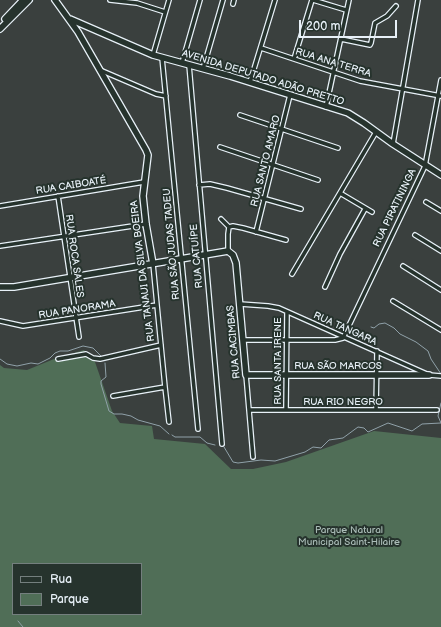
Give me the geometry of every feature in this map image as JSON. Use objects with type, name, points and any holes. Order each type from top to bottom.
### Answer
[{"type":"street","points":[[0,24],[23,0]]},
{"type":"street","points":[[0,29],[29,0]]},
{"type":"street","name":"RUA TANAUI DA SILVA BOEIRA","points":[[55,0],[70,19],[148,155],[144,182],[146,224],[153,264],[169,422]]},
{"type":"street","points":[[110,0],[137,3],[165,12]]},
{"type":"street","points":[[153,55],[169,0]]},
{"type":"street","points":[[182,63],[200,0]]},
{"type":"street","points":[[203,69],[223,0]]},
{"type":"street","points":[[250,82],[275,0]]},
{"type":"street","points":[[294,60],[313,0],[346,10]]},
{"type":"street","points":[[326,106],[349,0]]},
{"type":"street","points":[[393,144],[418,0]]},
{"type":"street","points":[[341,39],[370,45],[375,24],[387,16],[396,6]]},
{"type":"street","name":"AVENIDA DEPUTADO ADÃO PRETTO","points":[[70,19],[153,55],[250,82],[348,113],[425,166],[441,174]]},
{"type":"street","name":"RUA ANA TERRA","points":[[261,48],[333,73],[373,84],[440,95]]},
{"type":"street","name":"RUA SÃO JUDAS TADEU","points":[[162,58],[198,429]]},
{"type":"street","name":"RUA CATUÍPE","points":[[189,65],[222,444]]},
{"type":"street","points":[[100,70],[156,94],[166,96]]},
{"type":"street","name":"RUA PIRATININGA","points":[[343,338],[425,166],[440,95],[441,80]]},
{"type":"street","name":"RUA SANTO AMARO","points":[[256,232],[290,95]]},
{"type":"street","points":[[240,115],[338,148]]},
{"type":"street","points":[[292,274],[376,132]]},
{"type":"street","points":[[220,147],[318,180]]},
{"type":"street","name":"RUA CAIBOATÉ","points":[[0,206],[144,182]]},
{"type":"street","points":[[199,185],[210,184],[302,209]]},
{"type":"street","points":[[340,194],[372,212]]},
{"type":"street","name":"RUA ROCA SALES","points":[[58,196],[79,337]]},
{"type":"street","points":[[426,202],[441,211]]},
{"type":"street","points":[[325,286],[340,254],[365,209]]},
{"type":"street","points":[[221,219],[229,228],[233,226],[243,228],[286,240]]},
{"type":"street","points":[[0,246],[146,224]]},
{"type":"street","name":"RUA CACIMBAS","points":[[229,228],[228,251],[233,255],[236,263],[253,457]]},
{"type":"street","points":[[415,235],[441,251]]},
{"type":"street","points":[[0,287],[14,287],[228,251]]},
{"type":"street","points":[[403,266],[441,290]]},
{"type":"street","points":[[393,302],[440,329],[441,324]]},
{"type":"street","name":"RUA TANGARA","points":[[240,304],[280,308],[343,338],[429,375],[440,375]]},
{"type":"street","name":"RUA PANORAMA","points":[[0,321],[23,326],[157,305]]},
{"type":"street","name":"RUA SANTA IRENE","points":[[286,410],[287,312]]},
{"type":"street","points":[[243,340],[335,340],[343,338]]},
{"type":"street","points":[[58,360],[86,354],[97,359],[161,345]]},
{"type":"street","points":[[376,410],[377,352]]},
{"type":"street","name":"RUA SÃO MARCOS","points":[[246,375],[429,375]]},
{"type":"street","points":[[113,396],[165,387]]},
{"type":"street","name":"RUA RIO NEGRO","points":[[249,410],[437,410]]},
{"type":"green space","name":"Parque Natural Municipal Saint-Hilaire","points":[[84,350],[95,362],[112,411],[120,423],[152,426],[154,439],[205,444],[231,469],[253,469],[286,462],[374,431],[441,438],[441,627],[0,627],[0,365],[4,368],[27,370],[54,359]]},
{"type":"waterway","points":[[371,327],[374,328],[379,324],[385,323],[394,328],[400,334],[416,342],[428,351],[431,359],[441,374]]},
{"type":"waterway","points":[[0,359],[7,364],[17,366],[31,363],[38,364],[50,358],[55,353],[60,351],[68,351],[83,346],[93,348],[102,357]]},
{"type":"waterway","points":[[105,363],[106,377],[101,381],[101,384],[109,411],[114,414],[131,416],[138,420],[160,426],[169,434]]},
{"type":"waterway","points":[[441,403],[438,416],[441,423]]},
{"type":"waterway","points":[[224,447],[233,462],[238,463],[261,460],[275,461],[305,452],[313,447],[321,448],[329,440],[343,438],[358,427],[364,428],[368,432],[388,423],[412,431],[422,424],[441,423]]},
{"type":"waterway","points":[[172,435],[175,437],[200,437],[207,443],[215,445]]},
{"type":"waterway","points":[[18,621],[23,627]]}]
